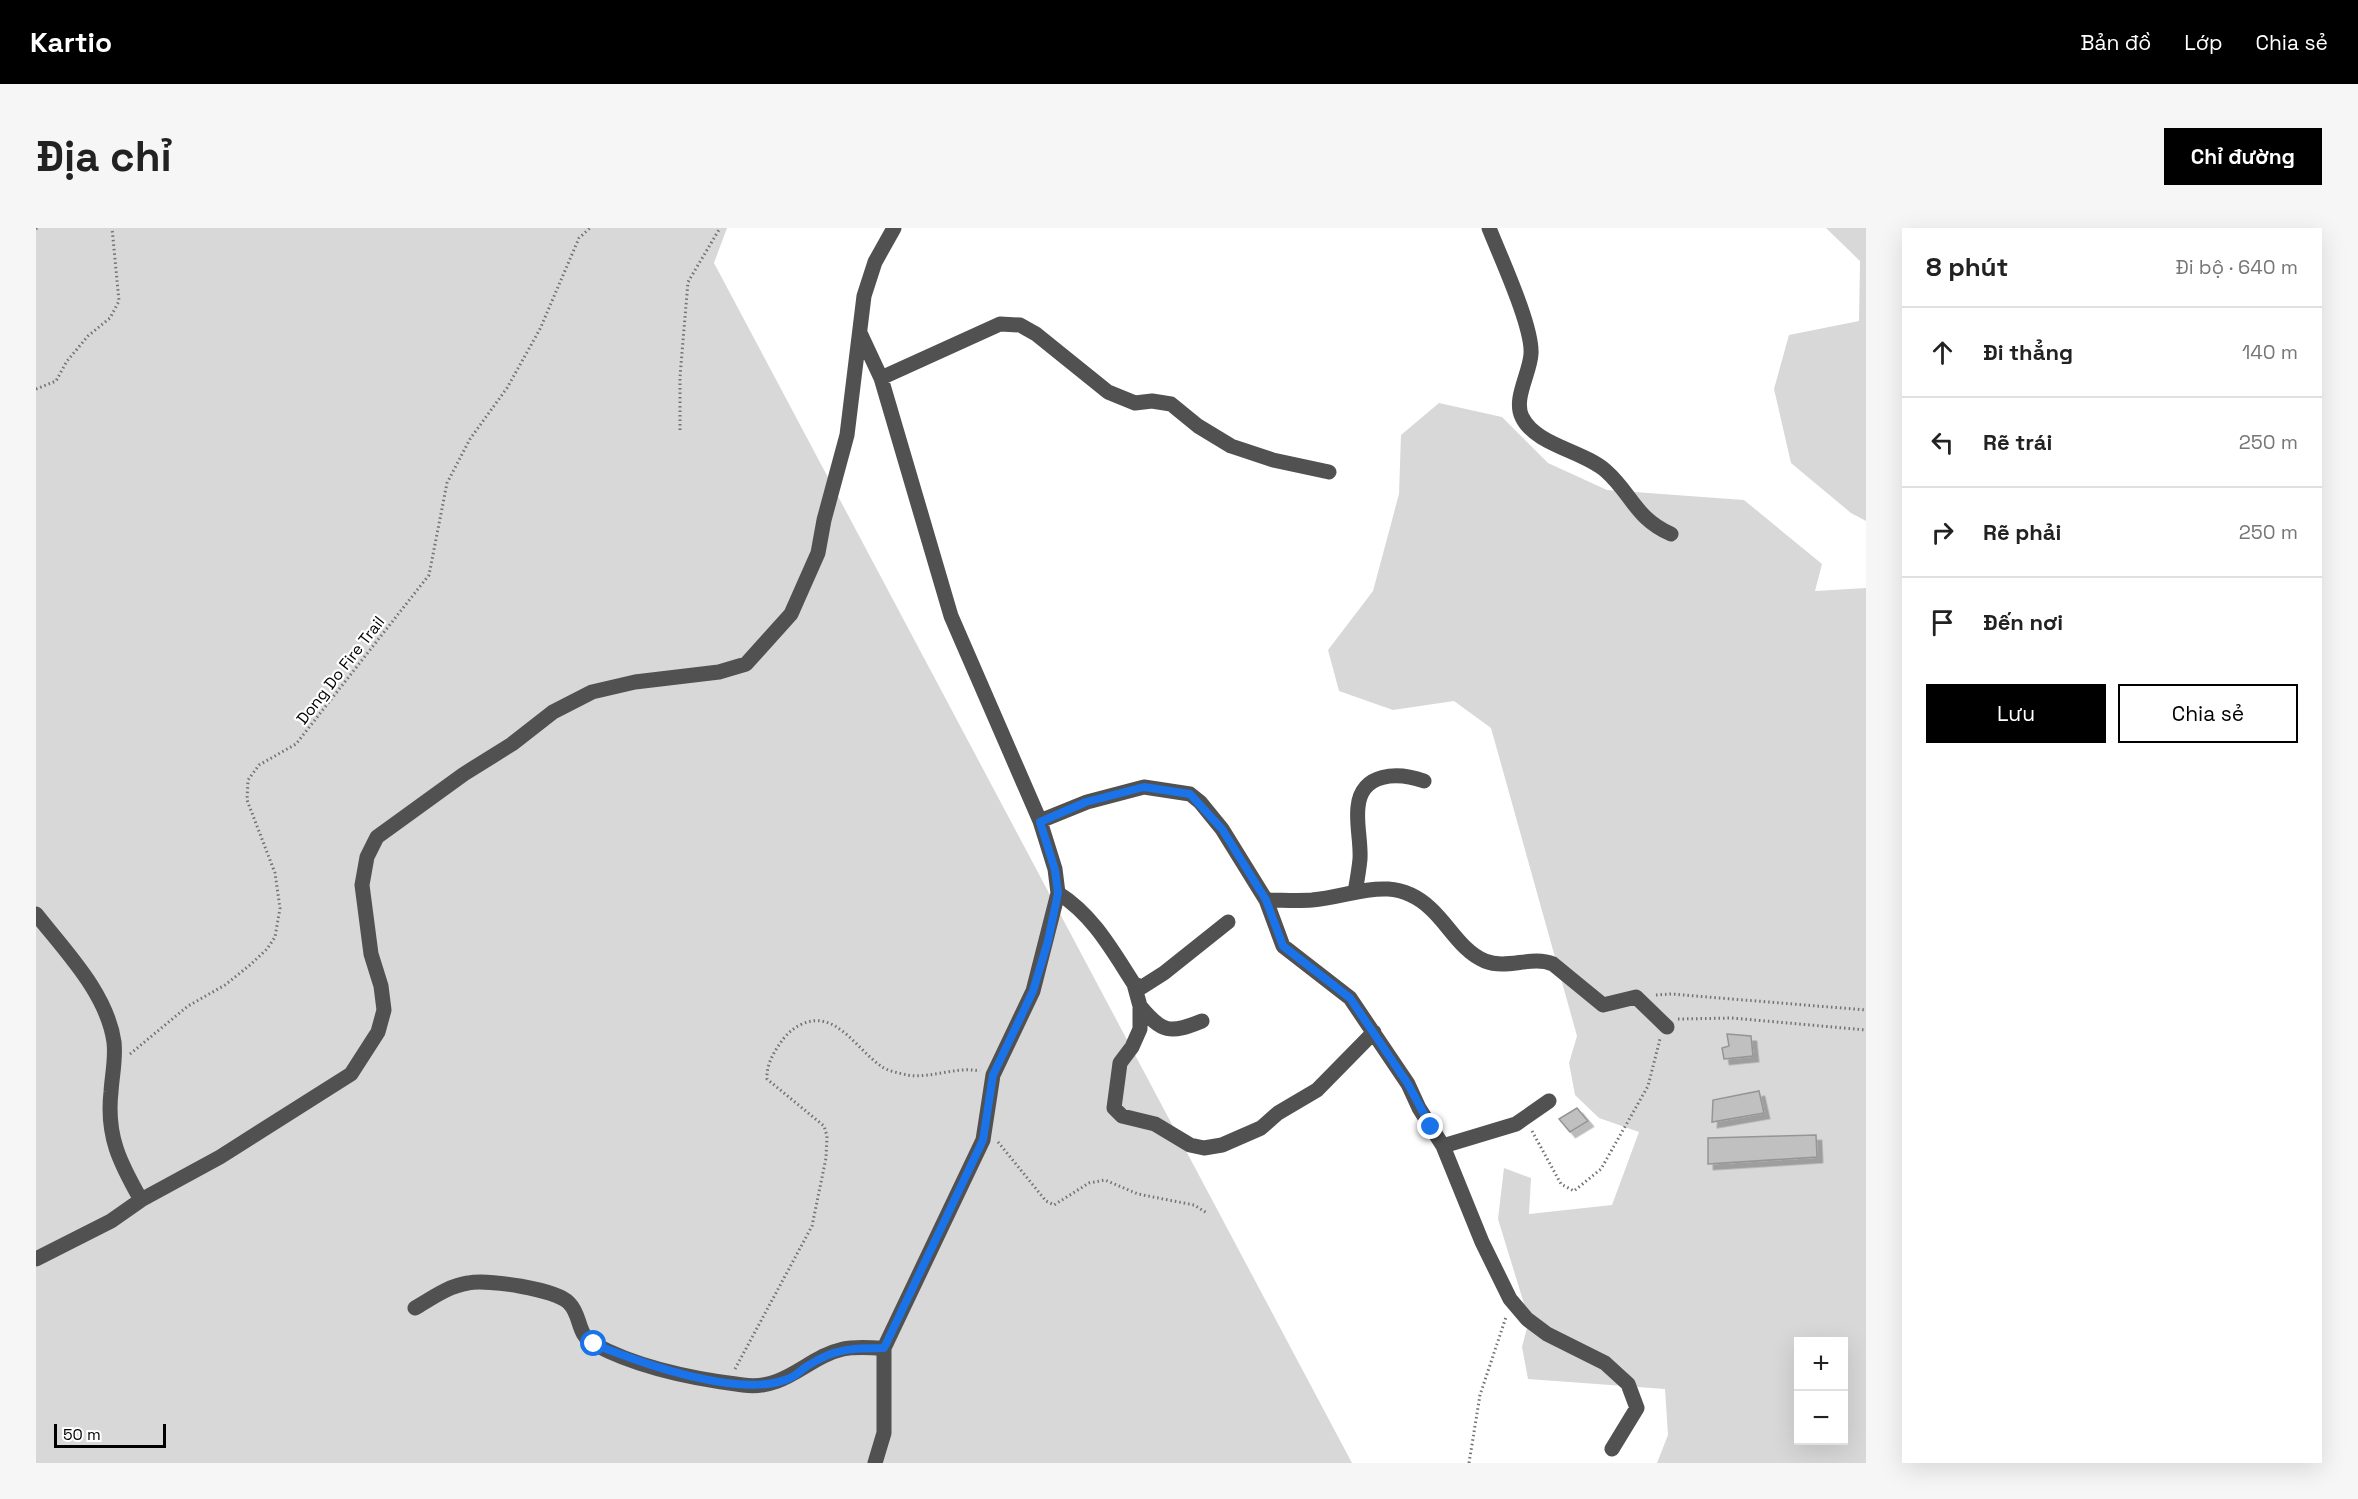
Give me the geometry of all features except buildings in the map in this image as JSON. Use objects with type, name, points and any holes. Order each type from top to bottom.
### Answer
[{"type":"street","points":[[36,1259],[111,1221],[141,1200],[220,1157],[351,1074],[378,1032],[384,1010],[381,986],[367,932],[362,885],[367,857],[377,837],[455,780],[512,744],[552,712],[592,692],[635,682],[719,672],[746,664],[791,614],[818,553],[824,520],[848,435],[864,296],[875,262],[894,228]]},
{"type":"street","points":[[1489,228],[1524,318],[1531,353],[1520,405],[1521,416],[1534,432],[1605,470],[1636,510],[1656,527],[1671,534]]},
{"type":"street","points":[[881,378],[1000,324],[1020,325],[1036,334],[1108,392],[1135,403],[1152,401],[1171,404],[1198,426],[1231,446],[1308,470],[1329,472]]},
{"type":"street","points":[[860,332],[881,378],[951,616],[1040,822],[1055,870],[1058,893],[1033,991],[993,1075],[986,1126],[967,1179],[884,1348],[884,1433],[875,1463]]},
{"type":"street","points":[[1356,891],[1360,858],[1358,806],[1362,792],[1374,779],[1392,775],[1404,774],[1424,781]]},
{"type":"street","points":[[1040,822],[1086,802],[1144,787],[1190,794],[1222,829],[1266,900],[1283,946],[1350,998],[1408,1084],[1419,1108],[1443,1146],[1482,1242],[1510,1299],[1527,1319],[1548,1334],[1605,1363],[1628,1384],[1637,1408],[1612,1449]]},
{"type":"street","points":[[1266,900],[1313,900],[1356,891],[1389,888],[1413,895],[1430,908],[1470,953],[1487,962],[1543,960],[1553,964],[1603,1005],[1636,997],[1667,1027]]},
{"type":"street","points":[[1058,893],[1069,900],[1100,931],[1134,984],[1140,1006],[1140,1029],[1132,1047],[1120,1063],[1114,1108],[1122,1116],[1155,1124],[1190,1145],[1204,1148],[1244,1137],[1317,1090],[1374,1032]]},
{"type":"street","points":[[36,914],[91,986],[114,1040],[115,1066],[110,1115],[113,1145],[141,1200]]},
{"type":"street","points":[[1134,984],[1142,987],[1151,982],[1228,922]]},
{"type":"street","points":[[1140,1006],[1154,1023],[1166,1030],[1187,1027],[1202,1021]]},
{"type":"street","points":[[1443,1146],[1516,1124],[1549,1101]]},
{"type":"street","points":[[415,1308],[443,1291],[469,1282],[521,1287],[557,1296],[569,1302],[583,1336],[594,1344],[646,1365],[745,1386],[790,1378],[809,1364],[843,1348],[884,1348]]},
{"type":"path","points":[[36,389],[56,381],[67,361],[88,336],[110,318],[119,301],[112,228]]},
{"type":"path","name":"Dong Do Fire Trail","points":[[115,1066],[188,1006],[225,985],[250,965],[267,949],[275,937],[280,908],[275,873],[247,800],[248,780],[259,765],[296,744],[429,575],[447,483],[470,439],[507,387],[540,329],[579,238],[590,228]]},
{"type":"path","points":[[680,430],[680,376],[688,282],[720,228]]},
{"type":"path","points":[[1636,997],[1671,994],[1866,1010]]},
{"type":"path","points":[[1526,1115],[1542,1152],[1561,1184],[1574,1191],[1602,1170],[1648,1086],[1657,1043],[1667,1027],[1679,1019],[1732,1018],[1866,1030]]},
{"type":"path","points":[[730,1383],[750,1336],[789,1272],[812,1226],[826,1158],[827,1136],[824,1126],[767,1079],[767,1070],[772,1058],[790,1030],[810,1021],[825,1020],[837,1026],[884,1068],[908,1075],[929,1076],[976,1070],[993,1075]]},
{"type":"path","points":[[986,1126],[1046,1202],[1054,1205],[1089,1183],[1105,1180],[1138,1194],[1194,1205],[1207,1213]]},
{"type":"path","points":[[1469,1463],[1480,1395],[1498,1347],[1510,1299]]},
{"type":"shaded area","points":[[36,228],[727,228],[714,263],[1352,1463],[36,1463]]},
{"type":"shaded area","points":[[1826,228],[1866,228],[1866,521],[1851,513],[1791,463],[1774,389],[1789,335],[1859,321],[1860,261]]},
{"type":"shaded area","points":[[1439,403],[1502,417],[1548,463],[1607,490],[1744,500],[1822,564],[1815,591],[1866,588],[1866,1463],[1657,1463],[1668,1435],[1665,1389],[1528,1379],[1522,1347],[1529,1320],[1498,1219],[1504,1168],[1531,1178],[1529,1214],[1612,1205],[1639,1132],[1599,1118],[1575,1095],[1569,1063],[1577,1036],[1491,728],[1454,701],[1393,710],[1339,691],[1328,650],[1373,591],[1399,494],[1401,435]]},
{"type":"route","points":[[594,1344],[646,1365],[745,1386],[790,1378],[809,1364],[843,1348],[884,1348],[909,1292],[967,1179],[983,1140],[993,1075],[1033,991],[1048,941],[1058,893],[1055,870],[1040,822],[1086,802],[1144,787],[1190,794],[1200,802],[1222,829],[1266,900],[1283,946],[1350,998],[1408,1084],[1431,1127]]}]
